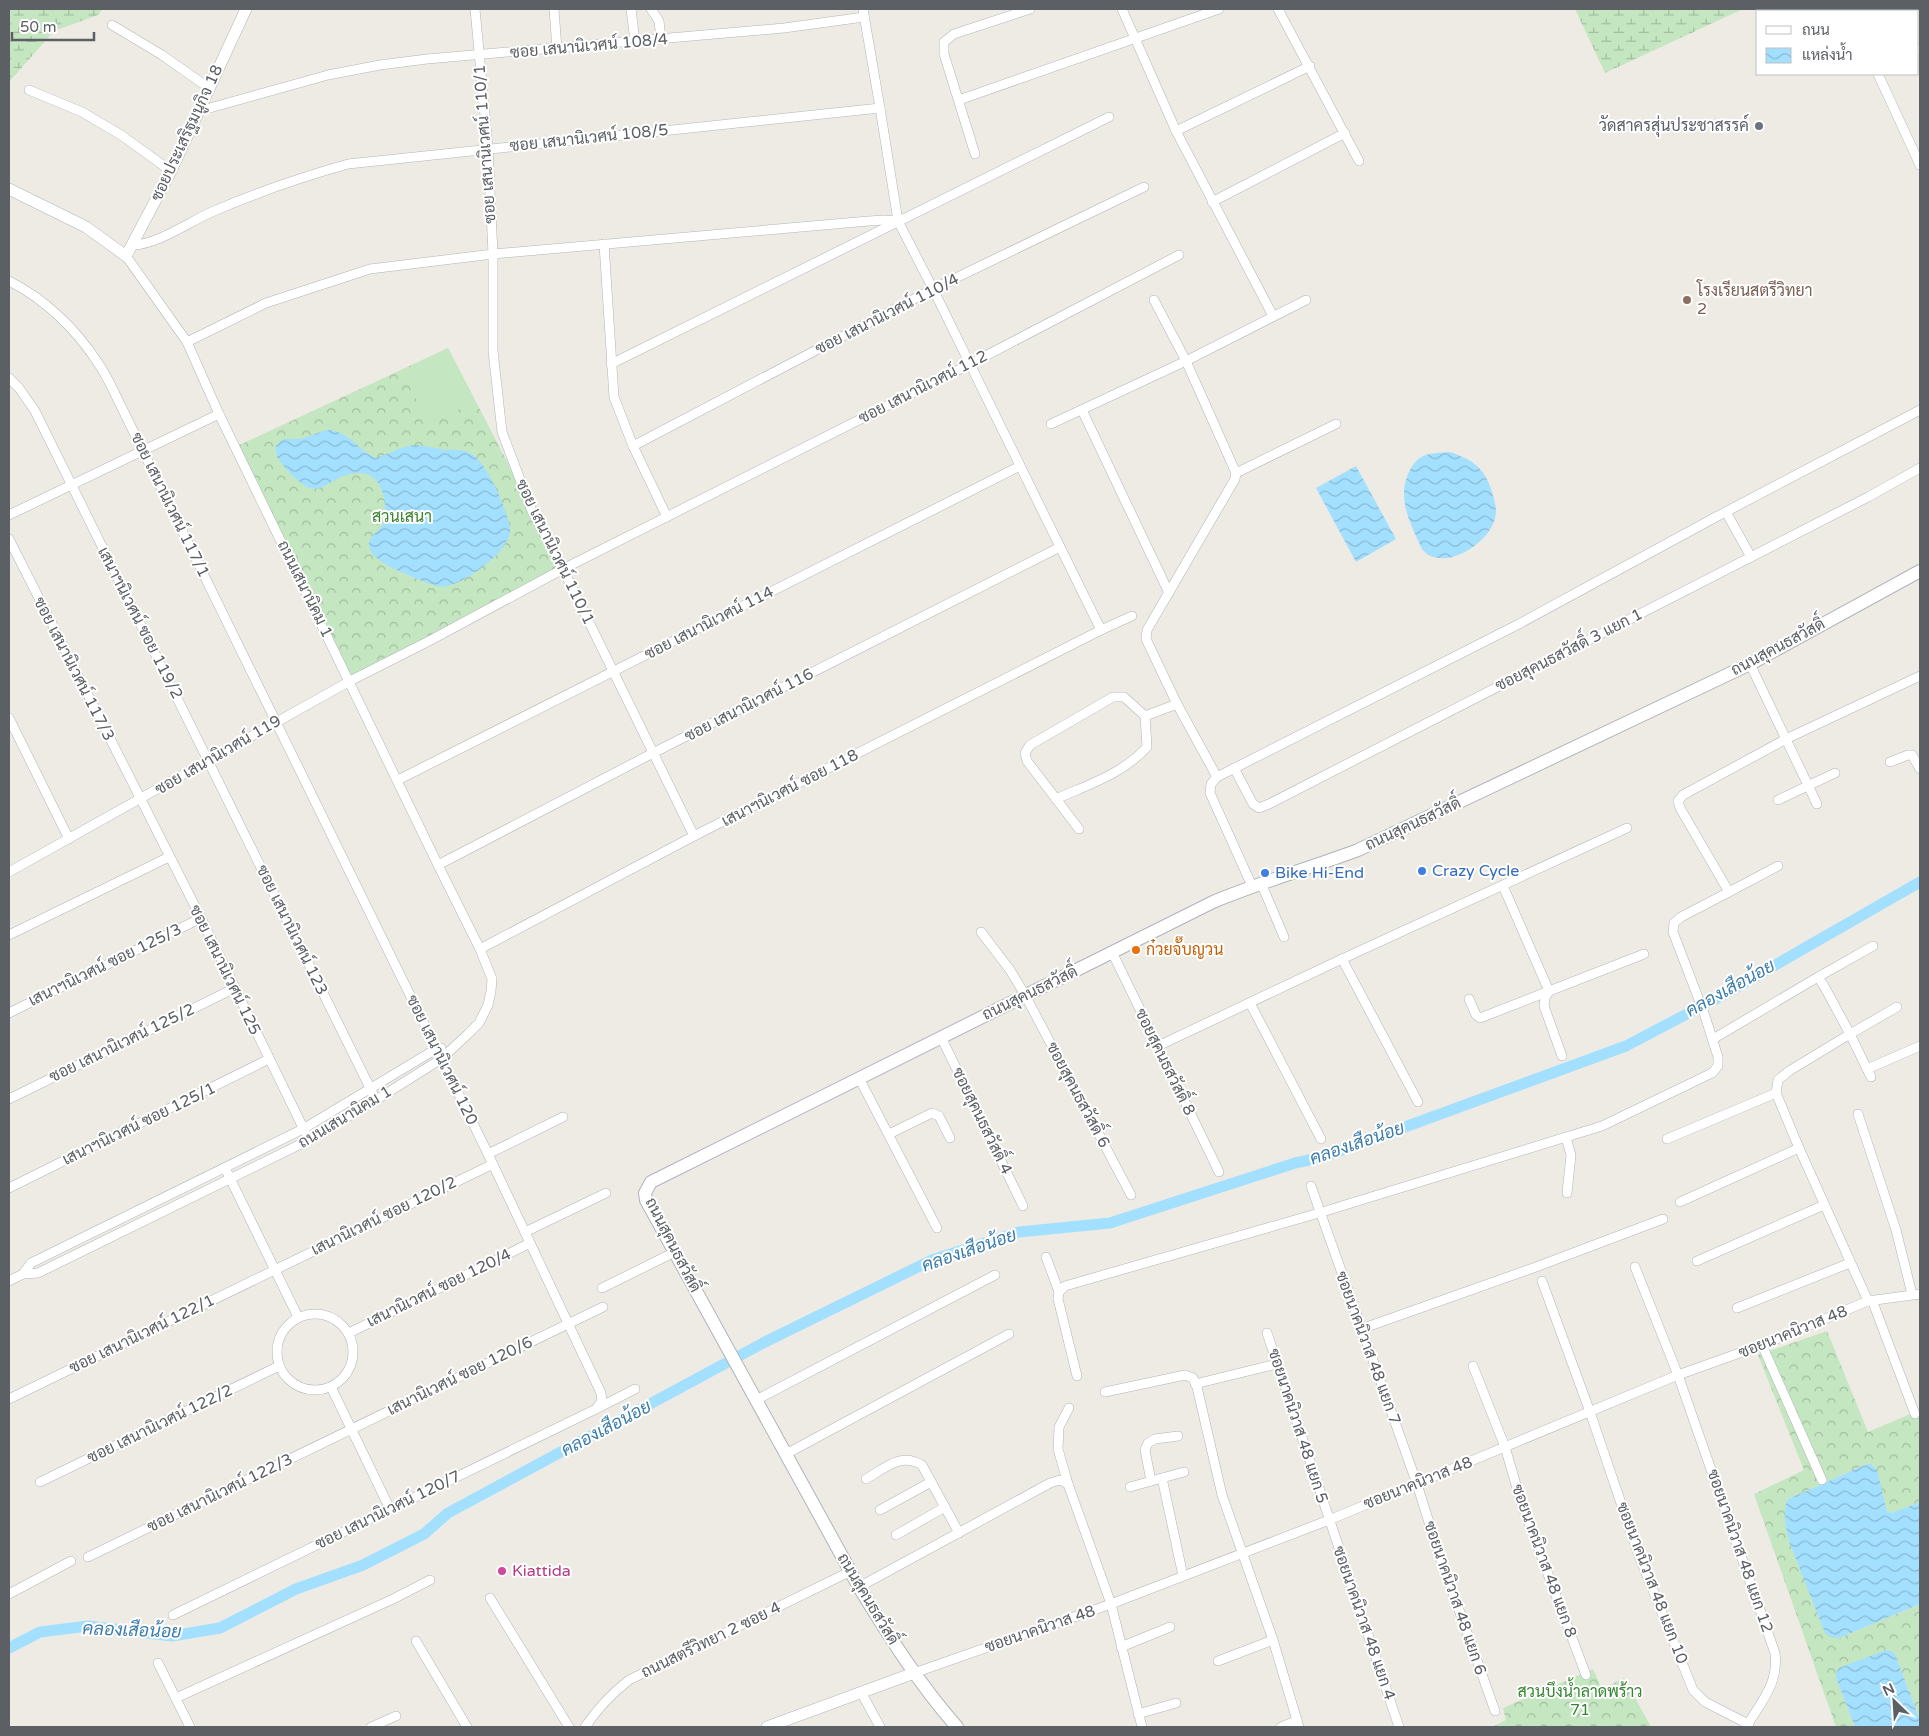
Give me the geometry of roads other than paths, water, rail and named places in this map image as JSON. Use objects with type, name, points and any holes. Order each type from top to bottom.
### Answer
[{"type":"main road","name":"ถนนสุคนธสวัสดิ์","points":[[957,1727],[914,1673],[859,1587],[646,1200],[645,1193],[651,1182],[1213,902],[1257,884],[1358,850],[1750,664],[1920,571]]},
{"type":"street","name":"ซอยประเสริฐมนูกิจ 18","points":[[126,256],[170,171],[246,9]]},
{"type":"street","name":"ซอย เสนานิเวศน์ 110/1","points":[[475,9],[488,148],[493,254],[492,351],[502,432],[532,511],[563,569],[694,836]]},
{"type":"street","points":[[554,9],[557,48]]},
{"type":"street","points":[[631,9],[635,42]]},
{"type":"street","points":[[651,9],[659,21],[661,39]]},
{"type":"street","points":[[975,154],[944,54],[944,42],[954,34],[1030,9]]},
{"type":"street","points":[[1122,9],[1176,131],[1273,316]]},
{"type":"street","points":[[959,100],[1219,9]]},
{"type":"street","points":[[1278,9],[1359,161]]},
{"type":"street","points":[[863,13],[898,222],[1101,630]]},
{"type":"street","name":"ซอย เสนานิเวศน์ 108/4","points":[[199,111],[328,75],[399,62],[784,28],[863,13]]},
{"type":"street","points":[[112,25],[209,88]]},
{"type":"street","points":[[1176,131],[1310,66]]},
{"type":"street","points":[[1878,75],[1920,165]]},
{"type":"street","points":[[29,90],[89,116],[141,148],[170,171]]},
{"type":"street","name":"ซอย เสนานิเวศน์ 108/5","points":[[133,244],[143,244],[157,239],[207,214],[264,190],[348,164],[880,108]]},
{"type":"street","points":[[611,364],[1109,117]]},
{"type":"street","points":[[1212,202],[1345,133]]},
{"type":"street","name":"ซอย เสนานิเวศน์ 110/4","points":[[633,446],[933,289],[1144,187]]},
{"type":"street","name":"ถนนเสนานิคม 1","points":[[9,189],[86,227],[126,256],[187,342],[220,414],[480,949],[492,979],[492,991],[488,1005],[479,1023],[441,1058],[376,1100],[309,1140],[230,1179],[38,1273],[23,1274],[9,1281]]},
{"type":"street","points":[[187,342],[266,303],[370,269],[493,254],[604,244],[869,221],[884,220],[898,222]]},
{"type":"street","points":[[604,244],[614,397],[633,446],[667,517]]},
{"type":"street","name":"ซอย เสนานิเวศน์ 112","points":[[429,641],[563,569],[970,364],[1179,255]]},
{"type":"street","name":"ซอย เสนานิเวศน์ 117/1","points":[[9,281],[43,303],[70,326],[99,363],[276,721]]},
{"type":"street","points":[[1154,300],[1186,361],[1236,473],[1235,480],[1147,630],[1146,639],[1177,704],[1217,777]]},
{"type":"street","points":[[1051,424],[1186,361],[1306,300]]},
{"type":"street","name":"เสนาฯนิเวศน์ ซอย 119/2","points":[[9,378],[19,388],[35,411],[209,760]]},
{"type":"street","points":[[1082,410],[1169,593]]},
{"type":"street","points":[[1284,937],[1210,793],[1211,784],[1217,777],[1517,625],[1920,410]]},
{"type":"street","points":[[9,515],[220,414]]},
{"type":"street","points":[[1236,473],[1336,424]]},
{"type":"street","name":"ซอย เสนานิเวศน์ 114","points":[[398,780],[1020,466]]},
{"type":"street","name":"ซอยสุคนธสวัสดิ์ 3 แยก 1","points":[[1234,768],[1253,804],[1259,808],[1269,804],[1751,557],[1920,468]]},
{"type":"street","points":[[1726,512],[1751,557]]},
{"type":"street","name":"ซอย เสนานิเวศน์ 117/3","points":[[9,539],[140,800]]},
{"type":"street","name":"ซอย เสนานิเวศน์ 116","points":[[438,865],[653,753],[1060,546]]},
{"type":"street","name":"เสนาฯนิเวศน์ ซอย 118","points":[[480,949],[694,836],[1132,616]]},
{"type":"street","name":"ซอย เสนานิเวศน์ 119","points":[[9,872],[140,800],[276,721],[429,641]]},
{"type":"street","points":[[1750,664],[1817,804]]},
{"type":"street","points":[[1729,892],[1680,808],[1678,800],[1683,795],[1786,739],[1920,676]]},
{"type":"street","points":[[1056,799],[1124,768],[1147,747],[1145,716],[1124,697],[1113,697],[1030,745],[1025,753],[1027,762],[1079,829]]},
{"type":"street","points":[[1145,716],[1177,704]]},
{"type":"street","points":[[9,718],[69,839]]},
{"type":"street","name":"ซอย เสนานิเวศน์ 120","points":[[276,721],[493,1164],[601,1393],[599,1405]]},
{"type":"street","points":[[1890,762],[1912,755],[1920,769]]},
{"type":"street","name":"ซอย เสนานิเวศน์ 123","points":[[209,760],[376,1100]]},
{"type":"street","points":[[1778,800],[1835,773]]},
{"type":"street","name":"ซอย เสนานิเวศน์ 125","points":[[140,800],[201,918],[309,1140]]},
{"type":"street","points":[[1158,1046],[1627,828]]},
{"type":"street","points":[[9,936],[169,857]]},
{"type":"street","points":[[1059,1292],[1065,1286],[1319,1212],[1602,1126],[1712,1073],[1718,1066],[1718,1057],[1704,1013],[1673,932],[1674,923],[1681,917],[1778,866]]},
{"type":"street","points":[[1502,886],[1549,991]]},
{"type":"street","name":"เสนาฯนิเวศน์ ซอย 125/3","points":[[9,1013],[201,918]]},
{"type":"street","name":"ซอยสุคนธสวัสดิ์ 6","points":[[981,932],[1010,970],[1025,995],[1131,1195]]},
{"type":"street","points":[[1713,1039],[1874,946]]},
{"type":"street","name":"ซอยสุคนธสวัสดิ์ 8","points":[[1112,952],[1218,1172]]},
{"type":"street","points":[[1469,999],[1476,1016],[1480,1018],[1644,954]]},
{"type":"street","points":[[1342,959],[1418,1102]]},
{"type":"street","points":[[1818,977],[1850,1034],[1869,1073],[1920,1046]]},
{"type":"street","name":"ซอย เสนานิเวศน์ 125/2","points":[[9,1099],[235,988]]},
{"type":"street","points":[[1549,991],[1545,998],[1544,1006],[1562,1056]]},
{"type":"street","points":[[1250,1003],[1321,1139]]},
{"type":"street","points":[[1897,1007],[1790,1071],[1778,1080],[1776,1093],[1850,1263],[1870,1301],[1915,1414]]},
{"type":"street","name":"ซอยสุคนธสวัสดิ์ 4","points":[[941,1037],[1023,1206]]},
{"type":"street","name":"ถนนเสนานิคม 1","points":[[23,1274],[31,1263],[303,1129],[436,1049],[454,1047]]},
{"type":"street","name":"เสนาฯนิเวศน์ ซอย 125/1","points":[[9,1188],[269,1059]]},
{"type":"street","points":[[858,1078],[937,1228]]},
{"type":"street","points":[[1666,1139],[1776,1093]]},
{"type":"street","points":[[889,1134],[932,1113],[939,1116],[950,1138]]},
{"type":"street","points":[[1858,1114],[1916,1294]]},
{"type":"street","points":[[488,1154],[563,1117]]},
{"type":"street","points":[[1566,1138],[1571,1155],[1566,1193]]},
{"type":"street","points":[[1680,1202],[1799,1148]]},
{"type":"street","name":"เสนานิเวศน์ ซอย 120/2","points":[[275,1269],[493,1164]]},
{"type":"street","points":[[225,1168],[298,1318]]},
{"type":"street","name":"ซอยนาคนิวาส 48 แยก 7","points":[[1311,1186],[1417,1484]]},
{"type":"street","points":[[525,1232],[606,1193]]},
{"type":"street","points":[[1697,1261],[1824,1205]]},
{"type":"street","points":[[1361,1329],[1536,1267],[1663,1219]]},
{"type":"street","name":"เสนานิเวศน์ ซอย 120/4","points":[[349,1333],[530,1243]]},
{"type":"street","points":[[602,1288],[674,1252]]},
{"type":"street","points":[[1046,1257],[1059,1292],[1058,1299],[1077,1376]]},
{"type":"street","points":[[1737,1308],[1850,1263]]},
{"type":"street","name":"ซอยนาคนิวาส 48 แยก 12","points":[[1635,1267],[1678,1375],[1775,1653],[1777,1664],[1774,1680],[1748,1726]]},
{"type":"street","name":"ซอย เสนานิเวศน์ 122/1","points":[[9,1399],[275,1269]]},
{"type":"street","points":[[756,1400],[995,1275]]},
{"type":"street","name":"ซอยนาคนิวาส 48 แยก 10","points":[[1542,1281],[1590,1412],[1638,1553],[1693,1690],[1705,1702],[1748,1726]]},
{"type":"street","name":"ซอยนาคนิวาส 48","points":[[914,1673],[1111,1604],[1329,1520],[1678,1375],[1762,1345],[1870,1301],[1916,1294]]},
{"type":"street","name":"เสนานิเวศน์ ซอย 120/6","points":[[352,1429],[603,1307]]},
{"type":"street","points":[[309,1314],[326,1315],[341,1324],[349,1333],[354,1353],[352,1364],[344,1377],[331,1386],[323,1389],[305,1389],[289,1381],[279,1366],[277,1344],[288,1324],[298,1318],[309,1314]]},
{"type":"street","name":"ซอยนาคนิวาส 48 แยก 5","points":[[1267,1333],[1329,1520]]},
{"type":"street","points":[[786,1454],[1009,1334]]},
{"type":"street","points":[[1762,1345],[1822,1480]]},
{"type":"street","points":[[1195,1384],[1277,1364]]},
{"type":"street","name":"ซอย เสนานิเวศน์ 122/2","points":[[40,1482],[279,1366]]},
{"type":"street","name":"ซอยนาคนิวาส 48 แยก 8","points":[[1473,1366],[1505,1448],[1522,1505],[1586,1675]]},
{"type":"street","points":[[1105,1392],[1185,1375],[1193,1378],[1222,1495],[1244,1553],[1273,1640],[1298,1724],[1281,1727]]},
{"type":"street","points":[[331,1386],[390,1508]]},
{"type":"street","name":"ซอย เสนานิเวศน์ 120/7","points":[[173,1615],[599,1405],[635,1390]]},
{"type":"street","points":[[1069,1408],[1060,1426],[1058,1449],[1068,1484],[1111,1604],[1142,1727]]},
{"type":"street","name":"ซอย เสนานิเวศน์ 122/3","points":[[88,1558],[352,1429]]},
{"type":"street","points":[[1151,1481],[1145,1450],[1148,1443],[1155,1439],[1178,1436]]},
{"type":"street","points":[[866,1479],[906,1459],[913,1460],[922,1465],[959,1532]]},
{"type":"street","points":[[1130,1487],[1184,1472]]},
{"type":"street","points":[[1162,1478],[1183,1576]]},
{"type":"street","points":[[859,1587],[1050,1483],[1060,1480],[1068,1484]]},
{"type":"street","points":[[880,1510],[931,1482]]},
{"type":"street","name":"ซอยนาคนิวาส 48 แยก 6","points":[[1417,1484],[1437,1548],[1495,1711]]},
{"type":"street","points":[[896,1535],[945,1507]]},
{"type":"street","name":"ซอยนาคนิวาส 48 แยก 4","points":[[1329,1520],[1399,1727]]},
{"type":"street","points":[[9,1594],[71,1561]]},
{"type":"street","name":"ถนนสตรีวิทยา 2 ซอย 4","points":[[585,1727],[599,1706],[634,1677],[851,1571]]},
{"type":"street","points":[[176,1698],[430,1580]]},
{"type":"street","points":[[490,1598],[569,1727]]},
{"type":"street","points":[[1121,1647],[1170,1627]]},
{"type":"street","points":[[416,1640],[467,1727]]},
{"type":"street","points":[[1218,1661],[1273,1640]]},
{"type":"street","points":[[158,1663],[190,1727]]},
{"type":"street","points":[[773,1726],[914,1673]]},
{"type":"street","points":[[862,1692],[880,1727]]},
{"type":"street","points":[[1138,1714],[1176,1703]]},
{"type":"street","points":[[370,1727],[396,1716]]},
{"type":"water","points":[[326,430],[341,433],[375,458],[414,445],[470,453],[483,466],[505,510],[510,528],[509,537],[504,546],[474,573],[452,585],[443,587],[413,577],[381,561],[373,555],[369,546],[371,537],[383,525],[385,515],[382,490],[373,477],[358,473],[346,475],[323,487],[317,489],[309,488],[289,472],[278,457],[276,446],[283,439],[301,439]]},
{"type":"water","points":[[1450,452],[1470,461],[1485,475],[1491,489],[1496,511],[1494,522],[1478,543],[1467,551],[1455,556],[1442,558],[1431,556],[1422,549],[1407,512],[1404,493],[1408,474],[1418,460],[1423,456],[1431,454]]},
{"type":"water","points":[[1356,466],[1396,539],[1356,562],[1316,488]]},
{"type":"water","points":[[1867,1464],[1871,1464],[1877,1470],[1887,1511],[1891,1513],[1920,1502],[1920,1604],[1839,1638],[1831,1637],[1825,1633],[1790,1544],[1785,1524],[1786,1504],[1788,1499]]},
{"type":"water","points":[[1886,1650],[1895,1654],[1920,1720],[1920,1727],[1855,1727],[1836,1678],[1836,1673],[1839,1668]]},
{"type":"waterway","name":"คลองเสือน้อย","points":[[9,1648],[40,1632],[88,1626],[172,1636],[220,1628],[296,1589],[363,1565],[424,1534],[448,1513],[763,1343],[932,1260],[1019,1232],[1110,1223],[1295,1163],[1323,1157],[1626,1046],[1723,995],[1920,882]]},
{"type":"place","name":"วัดสาครสุ่นประชาสรรค์","points":[[1759,126]]},
{"type":"place","name":"โรงเรียนสตรีวิทยา 2","points":[[1687,300]]},
{"type":"place","name":"Crazy Cycle","points":[[1422,871]]},
{"type":"place","name":"Bike Hi-End","points":[[1265,873]]},
{"type":"place","name":"ก๋วยจั๊บญวน","points":[[1136,950]]},
{"type":"place","name":"Kiattida","points":[[502,1571]]},
{"type":"park label","name":"สวนเสนา","points":[[402,517]]},
{"type":"park label","name":"สวนบึงน้ำลาดพร้าว 71","points":[[1580,1701]]}]
